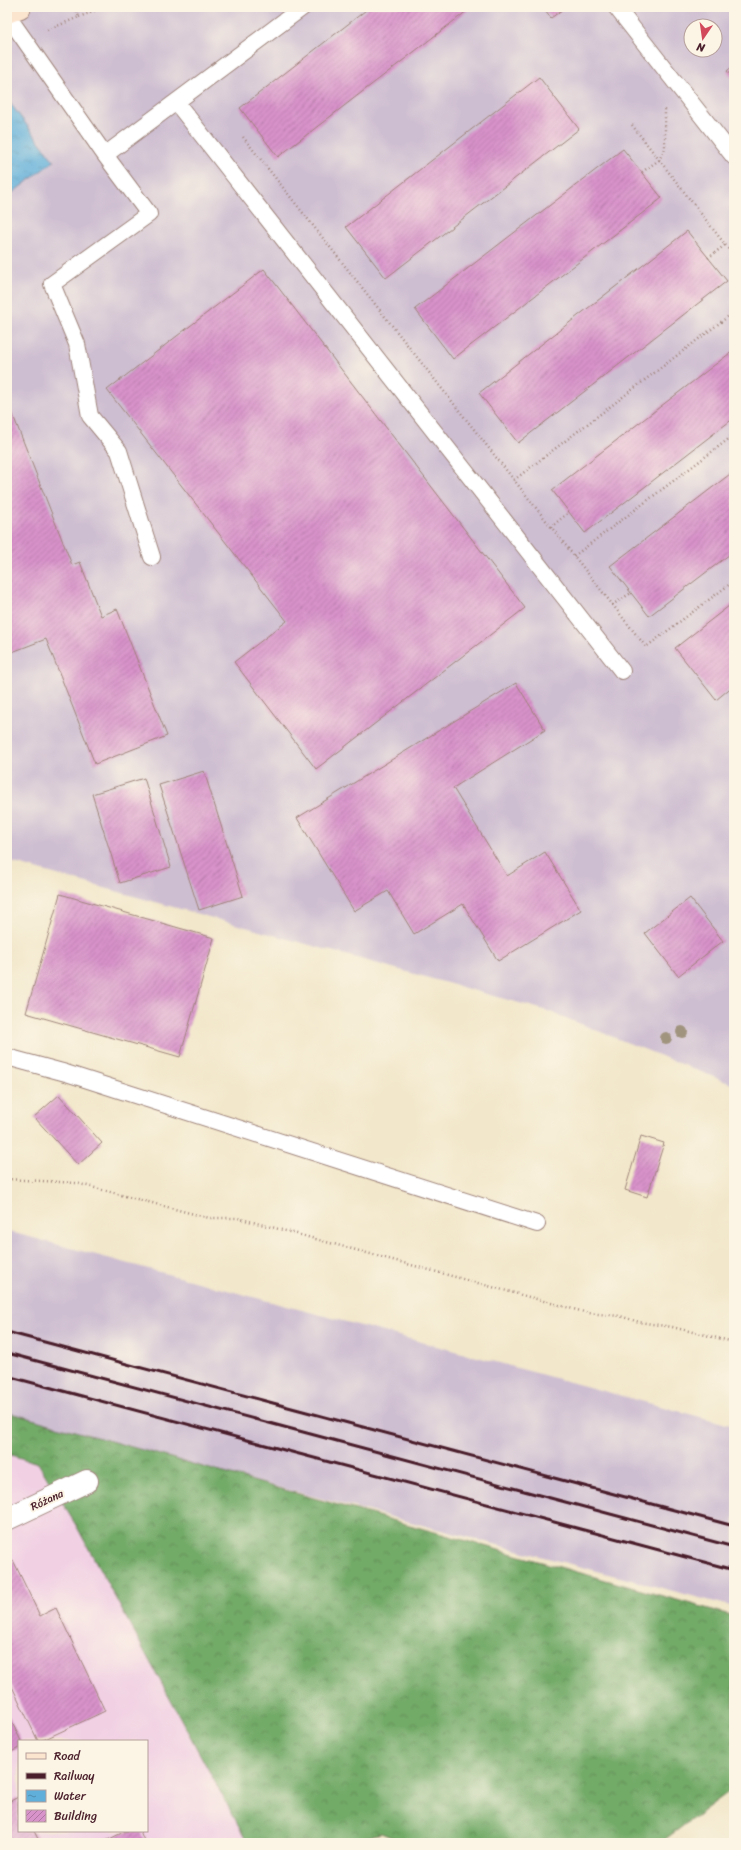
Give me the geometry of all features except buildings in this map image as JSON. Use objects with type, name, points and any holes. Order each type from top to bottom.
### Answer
[{"type":"street","points":[[7,13],[20,7]]},
{"type":"street","name":"Różana","points":[[7,1519],[87,1481]]},
{"type":"lane","points":[[105,155],[303,7]]},
{"type":"lane","points":[[616,7],[734,157]]},
{"type":"lane","points":[[7,13],[105,155],[149,214],[52,284],[77,344],[90,416],[119,452],[152,557]]},
{"type":"lane","points":[[176,102],[622,671]]},
{"type":"lane","points":[[7,1057],[66,1073],[537,1224]]},
{"type":"path","points":[[79,17],[104,7]]},
{"type":"path","points":[[642,172],[659,160],[665,150],[665,100],[660,63]]},
{"type":"path","points":[[632,124],[734,256]]},
{"type":"path","points":[[243,137],[646,648],[734,581]]},
{"type":"path","points":[[708,258],[725,245]]},
{"type":"path","points":[[514,480],[734,312]]},
{"type":"path","points":[[574,556],[734,435]]},
{"type":"path","points":[[551,527],[570,512]]},
{"type":"path","points":[[612,605],[631,593]]},
{"type":"path","points":[[7,1179],[76,1183],[210,1218],[238,1218],[588,1313],[620,1316],[638,1322],[672,1326],[734,1342]]},
{"type":"shaded area","points":[[7,7],[734,7],[734,1085],[548,1011],[7,861]]},
{"type":"shaded area","points":[[7,1231],[734,1426],[734,1607],[7,1416]]},
{"type":"shaded area","points":[[7,1454],[38,1462],[77,1527],[248,1843],[7,1843]]},
{"type":"green space","points":[[7,1412],[734,1616],[734,1788],[660,1843],[405,1843],[381,1833],[347,1843],[248,1843],[77,1527],[38,1463],[7,1454]]},
{"type":"water","points":[[7,99],[54,161],[7,197]]},
{"type":"railway","points":[[7,1332],[734,1526]]},
{"type":"railway","points":[[7,1353],[734,1547]]},
{"type":"railway","points":[[7,1376],[734,1570]]}]
